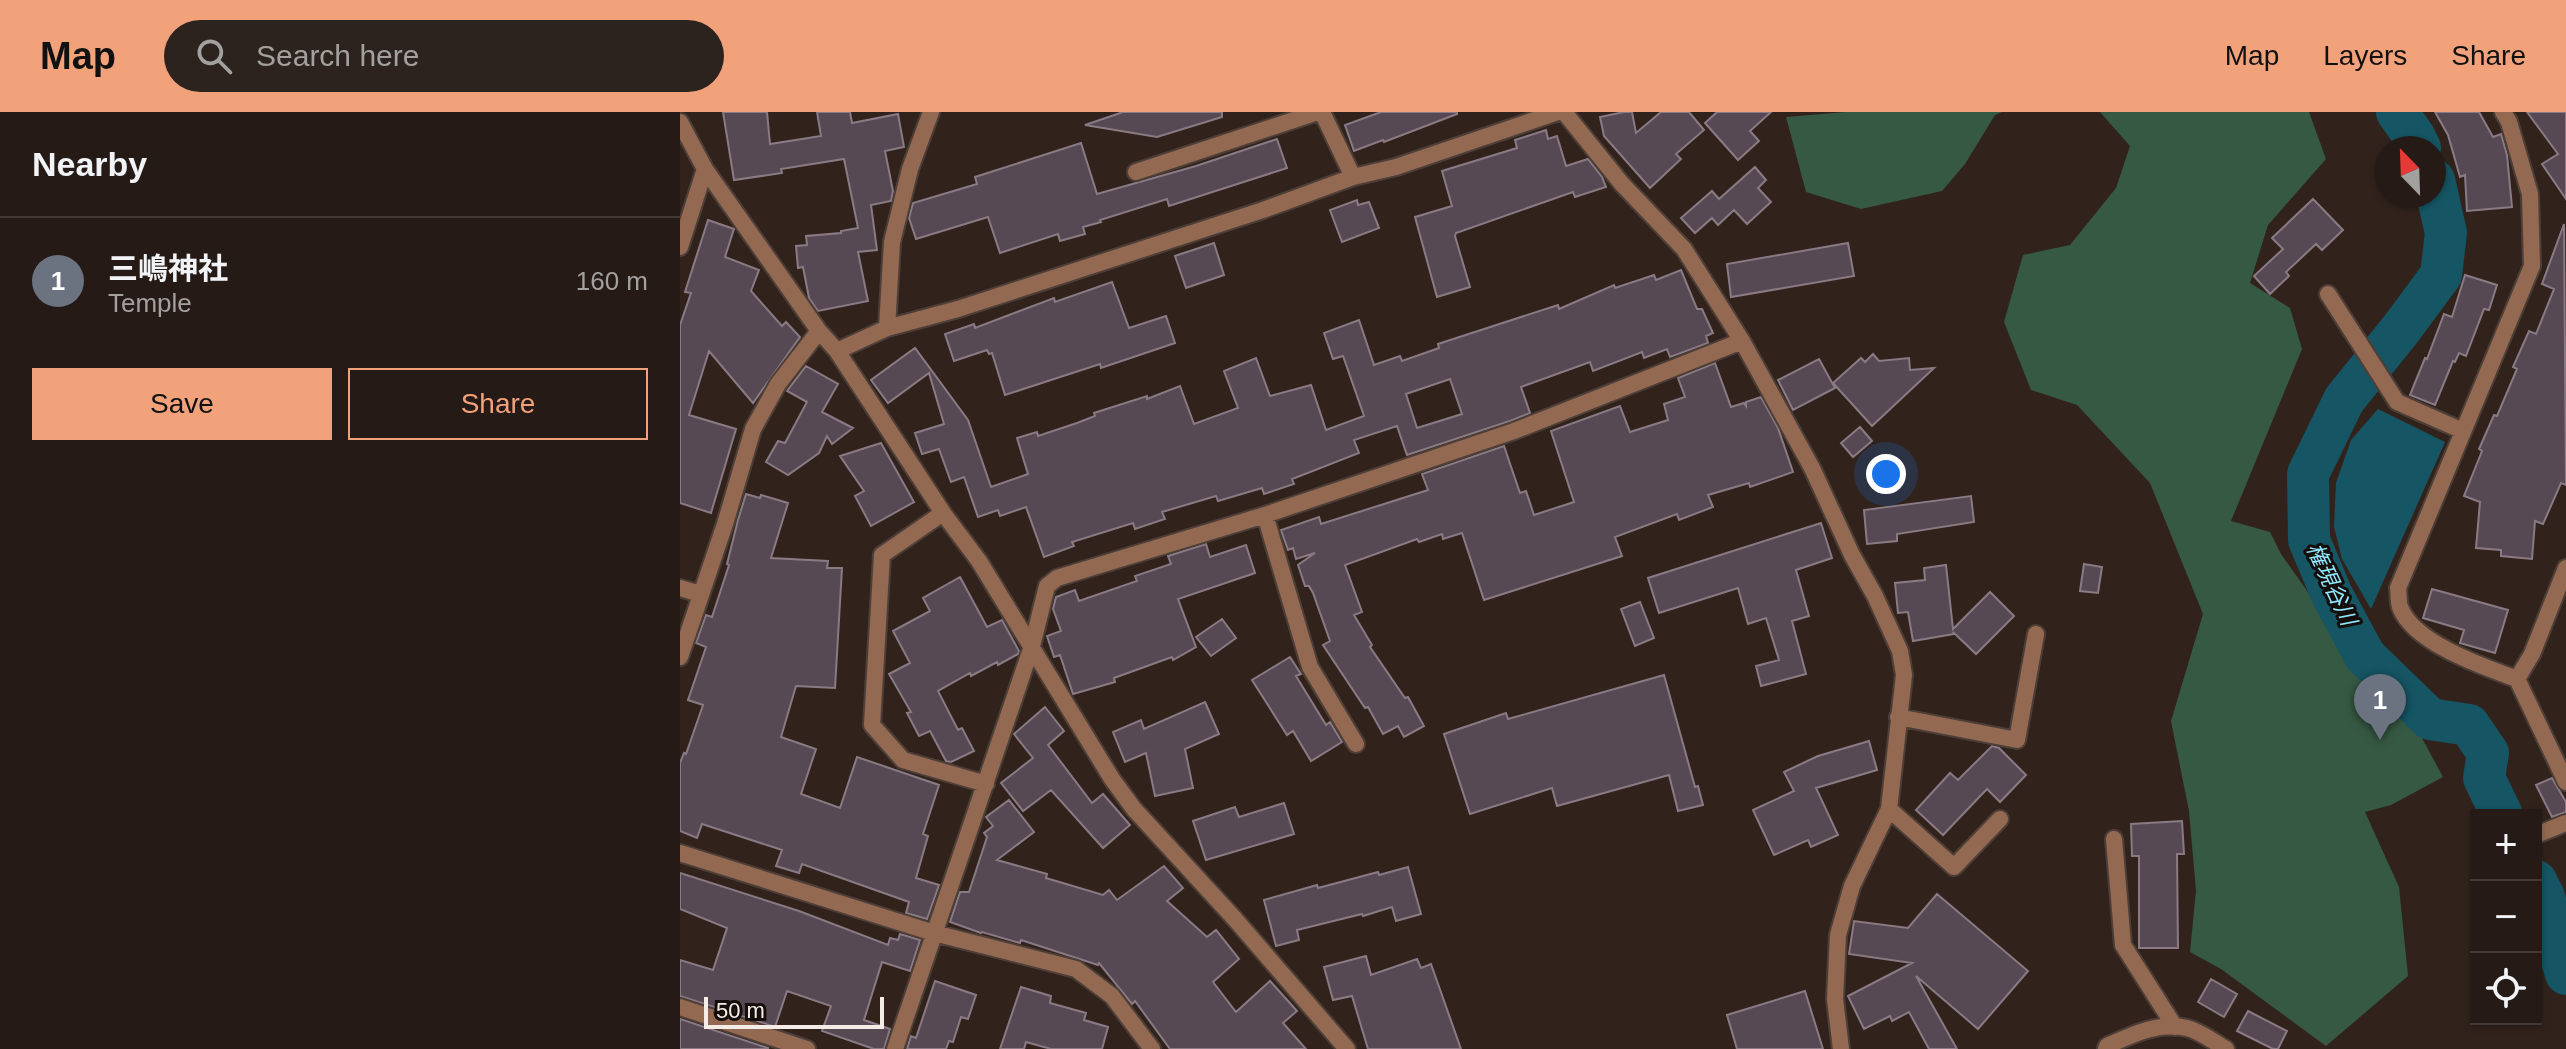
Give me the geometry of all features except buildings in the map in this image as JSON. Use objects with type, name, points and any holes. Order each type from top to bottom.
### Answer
[{"type":"street","points":[[887,328],[892,242],[910,169],[931,112]]},
{"type":"street","points":[[1136,172],[1320,112],[1353,177]]},
{"type":"street","points":[[837,351],[887,328],[958,309],[1558,112]]},
{"type":"street","points":[[1564,112],[1622,184],[1684,249],[1742,341],[1812,468],[1900,651],[1904,675],[1889,809],[1852,886],[1838,935],[1835,999],[1841,1049]]},
{"type":"street","points":[[2503,112],[2509,122],[2530,194],[2532,266],[2398,588],[2399,607],[2415,629],[2463,660],[2517,679],[2566,782]]},
{"type":"street","points":[[680,122],[705,169],[819,331],[837,351],[943,513],[979,561],[1112,779],[1134,809],[1234,918],[1347,1049]]},
{"type":"street","points":[[680,247],[705,169]]},
{"type":"street","points":[[2328,294],[2397,402],[2463,431]]},
{"type":"street","points":[[680,657],[753,429],[778,384],[819,331]]},
{"type":"street","points":[[895,1049],[1032,646],[1047,586],[1057,578],[1265,515],[1514,431],[1742,341]]},
{"type":"street","points":[[943,513],[882,555],[872,725],[903,760],[986,784]]},
{"type":"street","points":[[1265,515],[1310,667],[1356,744]]},
{"type":"street","points":[[2517,679],[2532,654],[2566,568]]},
{"type":"street","points":[[680,588],[700,594]]},
{"type":"street","points":[[1898,717],[2017,740],[2036,634]]},
{"type":"street","points":[[1889,809],[1954,867],[2000,819]]},
{"type":"street","points":[[2542,832],[2566,823]]},
{"type":"street","points":[[2114,839],[2123,945],[2175,1027]]},
{"type":"street","points":[[680,853],[934,933],[1076,969],[1112,996],[1152,1049]]},
{"type":"street","points":[[680,1008],[784,1046],[807,1049]]},
{"type":"street","points":[[2106,1049],[2142,1030],[2175,1027],[2188,1028],[2226,1049]]},
{"type":"green space","points":[[1846,112],[2002,112],[1995,115],[1965,164],[1942,191],[1861,209],[1806,192],[1786,117]]},
{"type":"green space","points":[[2100,112],[2309,112],[2326,159],[2268,225],[2250,283],[2290,308],[2302,349],[2231,521],[2270,532],[2281,554],[2369,679],[2417,729],[2443,777],[2391,805],[2365,812],[2399,887],[2408,976],[2326,1046],[2221,969],[2190,952],[2196,891],[2189,811],[2171,721],[2203,614],[2150,483],[2077,405],[2031,390],[2004,322],[2023,255],[2070,245],[2116,188],[2130,146]]},
{"type":"water","points":[[2378,409],[2445,442],[2371,609],[2342,559],[2334,527],[2336,483],[2351,440]]},
{"type":"waterway","name":"権現谷川","points":[[2397,112],[2414,136]]},
{"type":"waterway","name":"権現谷川","points":[[2440,208],[2446,233],[2441,275],[2344,400],[2308,474],[2309,540],[2332,595],[2365,656],[2430,719],[2469,725],[2488,753],[2484,778],[2499,809]]},
{"type":"waterway","name":"権現谷川","points":[[2542,893],[2566,974]]},
{"type":"place","name":"三嶋神社","points":[[2380,740]]}]
